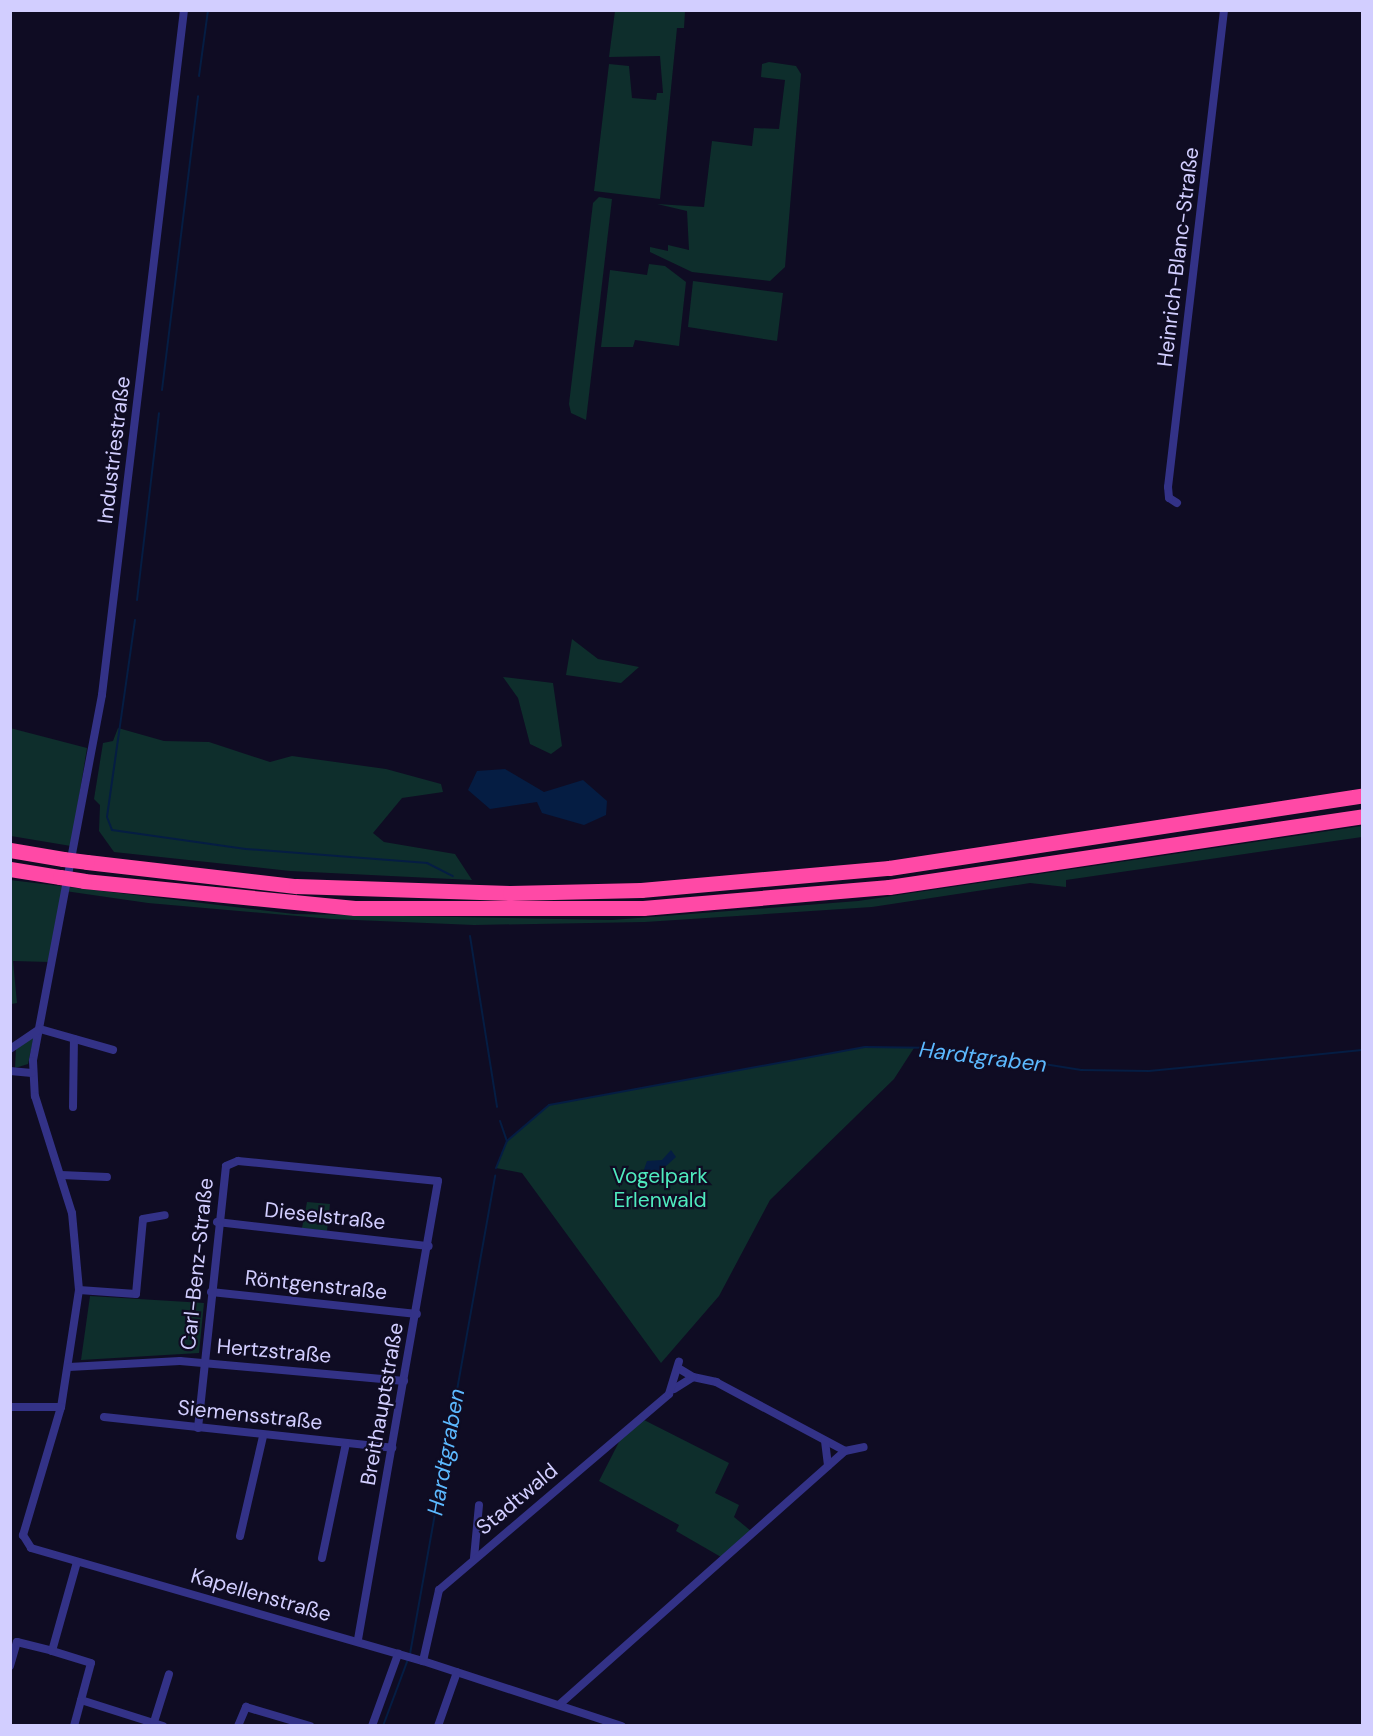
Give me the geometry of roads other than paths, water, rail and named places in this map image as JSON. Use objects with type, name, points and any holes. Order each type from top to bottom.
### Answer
[{"type":"highway","points":[[10,850],[63,859],[296,886],[510,892],[641,890],[889,868],[1362,796]]},
{"type":"highway","points":[[10,869],[84,881],[355,908],[643,908],[889,887],[1362,816]]},
{"type":"street","name":"Industriestraße","points":[[32,1073],[69,892],[111,630],[184,10]]},
{"type":"street","name":"Heinrich-Blanc-Straße","points":[[1177,503],[1169,498],[1168,488],[1224,10]]},
{"type":"street","points":[[10,1049],[40,1029],[113,1050]]},
{"type":"street","points":[[74,1039],[74,1107]]},
{"type":"street","points":[[10,1071],[32,1073]]},
{"type":"street","name":"Kapellenstraße","points":[[32,1073],[76,1238],[79,1290],[69,1367],[61,1407],[23,1535],[31,1548],[358,1641],[622,1725]]},
{"type":"street","name":"Carl-Benz-Straße","points":[[198,1428],[221,1176],[226,1166],[238,1161],[432,1178]]},
{"type":"street","points":[[61,1175],[107,1177]]},
{"type":"street","name":"Breithauptstraße","points":[[358,1641],[441,1188],[432,1178]]},
{"type":"street","points":[[79,1290],[136,1294],[143,1219],[165,1215]]},
{"type":"street","name":"Dieselstraße","points":[[217,1222],[429,1246]]},
{"type":"street","name":"Röntgenstraße","points":[[211,1292],[417,1314]]},
{"type":"street","name":"Hertzstraße","points":[[69,1367],[204,1363],[404,1381]]},
{"type":"street","points":[[674,1389],[679,1365],[693,1377],[716,1382],[845,1451]]},
{"type":"street","name":"Stadtwald","points":[[419,1660],[433,1600],[474,1558],[674,1389],[693,1377]]},
{"type":"street","points":[[10,1407],[61,1407]]},
{"type":"street","name":"Siemensstraße","points":[[104,1417],[263,1436],[392,1448]]},
{"type":"street","points":[[240,1536],[263,1436]]},
{"type":"street","points":[[825,1442],[828,1466]]},
{"type":"street","points":[[322,1558],[346,1443]]},
{"type":"street","points":[[560,1704],[845,1451],[864,1447]]},
{"type":"street","points":[[474,1558],[479,1505]]},
{"type":"street","points":[[52,1651],[77,1562]]},
{"type":"street","points":[[10,1666],[17,1642],[91,1663],[74,1725]]},
{"type":"street","points":[[372,1725],[400,1654]]},
{"type":"street","points":[[438,1725],[457,1672]]},
{"type":"street","points":[[81,1700],[157,1724],[170,1674]]},
{"type":"street","points":[[238,1725],[246,1707],[310,1725]]},
{"type":"water","points":[[505,769],[544,792],[583,780],[607,801],[606,815],[584,825],[542,813],[537,802],[490,809],[468,790],[477,771]]},
{"type":"water","points":[[671,1150],[676,1157],[654,1177],[642,1175],[647,1161],[662,1160]]},
{"type":"waterway","points":[[199,76],[208,10]]},
{"type":"waterway","points":[[162,390],[198,96]]},
{"type":"waterway","points":[[137,600],[159,413]]},
{"type":"waterway","points":[[135,620],[107,817],[112,830],[246,849],[427,863],[453,876]]},
{"type":"waterway","points":[[470,936],[497,1107]]},
{"type":"waterway","name":"Hardtgraben","points":[[496,1168],[507,1141],[549,1105],[865,1047],[944,1048],[1081,1070],[1149,1071],[1362,1050]]},
{"type":"waterway","points":[[500,1121],[507,1141]]},
{"type":"waterway","name":"Hardtgraben","points":[[410,1654],[495,1175]]},
{"type":"waterway","name":"Hardtgraben","points":[[383,1726],[408,1659]]},
{"type":"park label","name":"Vogelpark Erlenwald","points":[[660,1188]]}]
